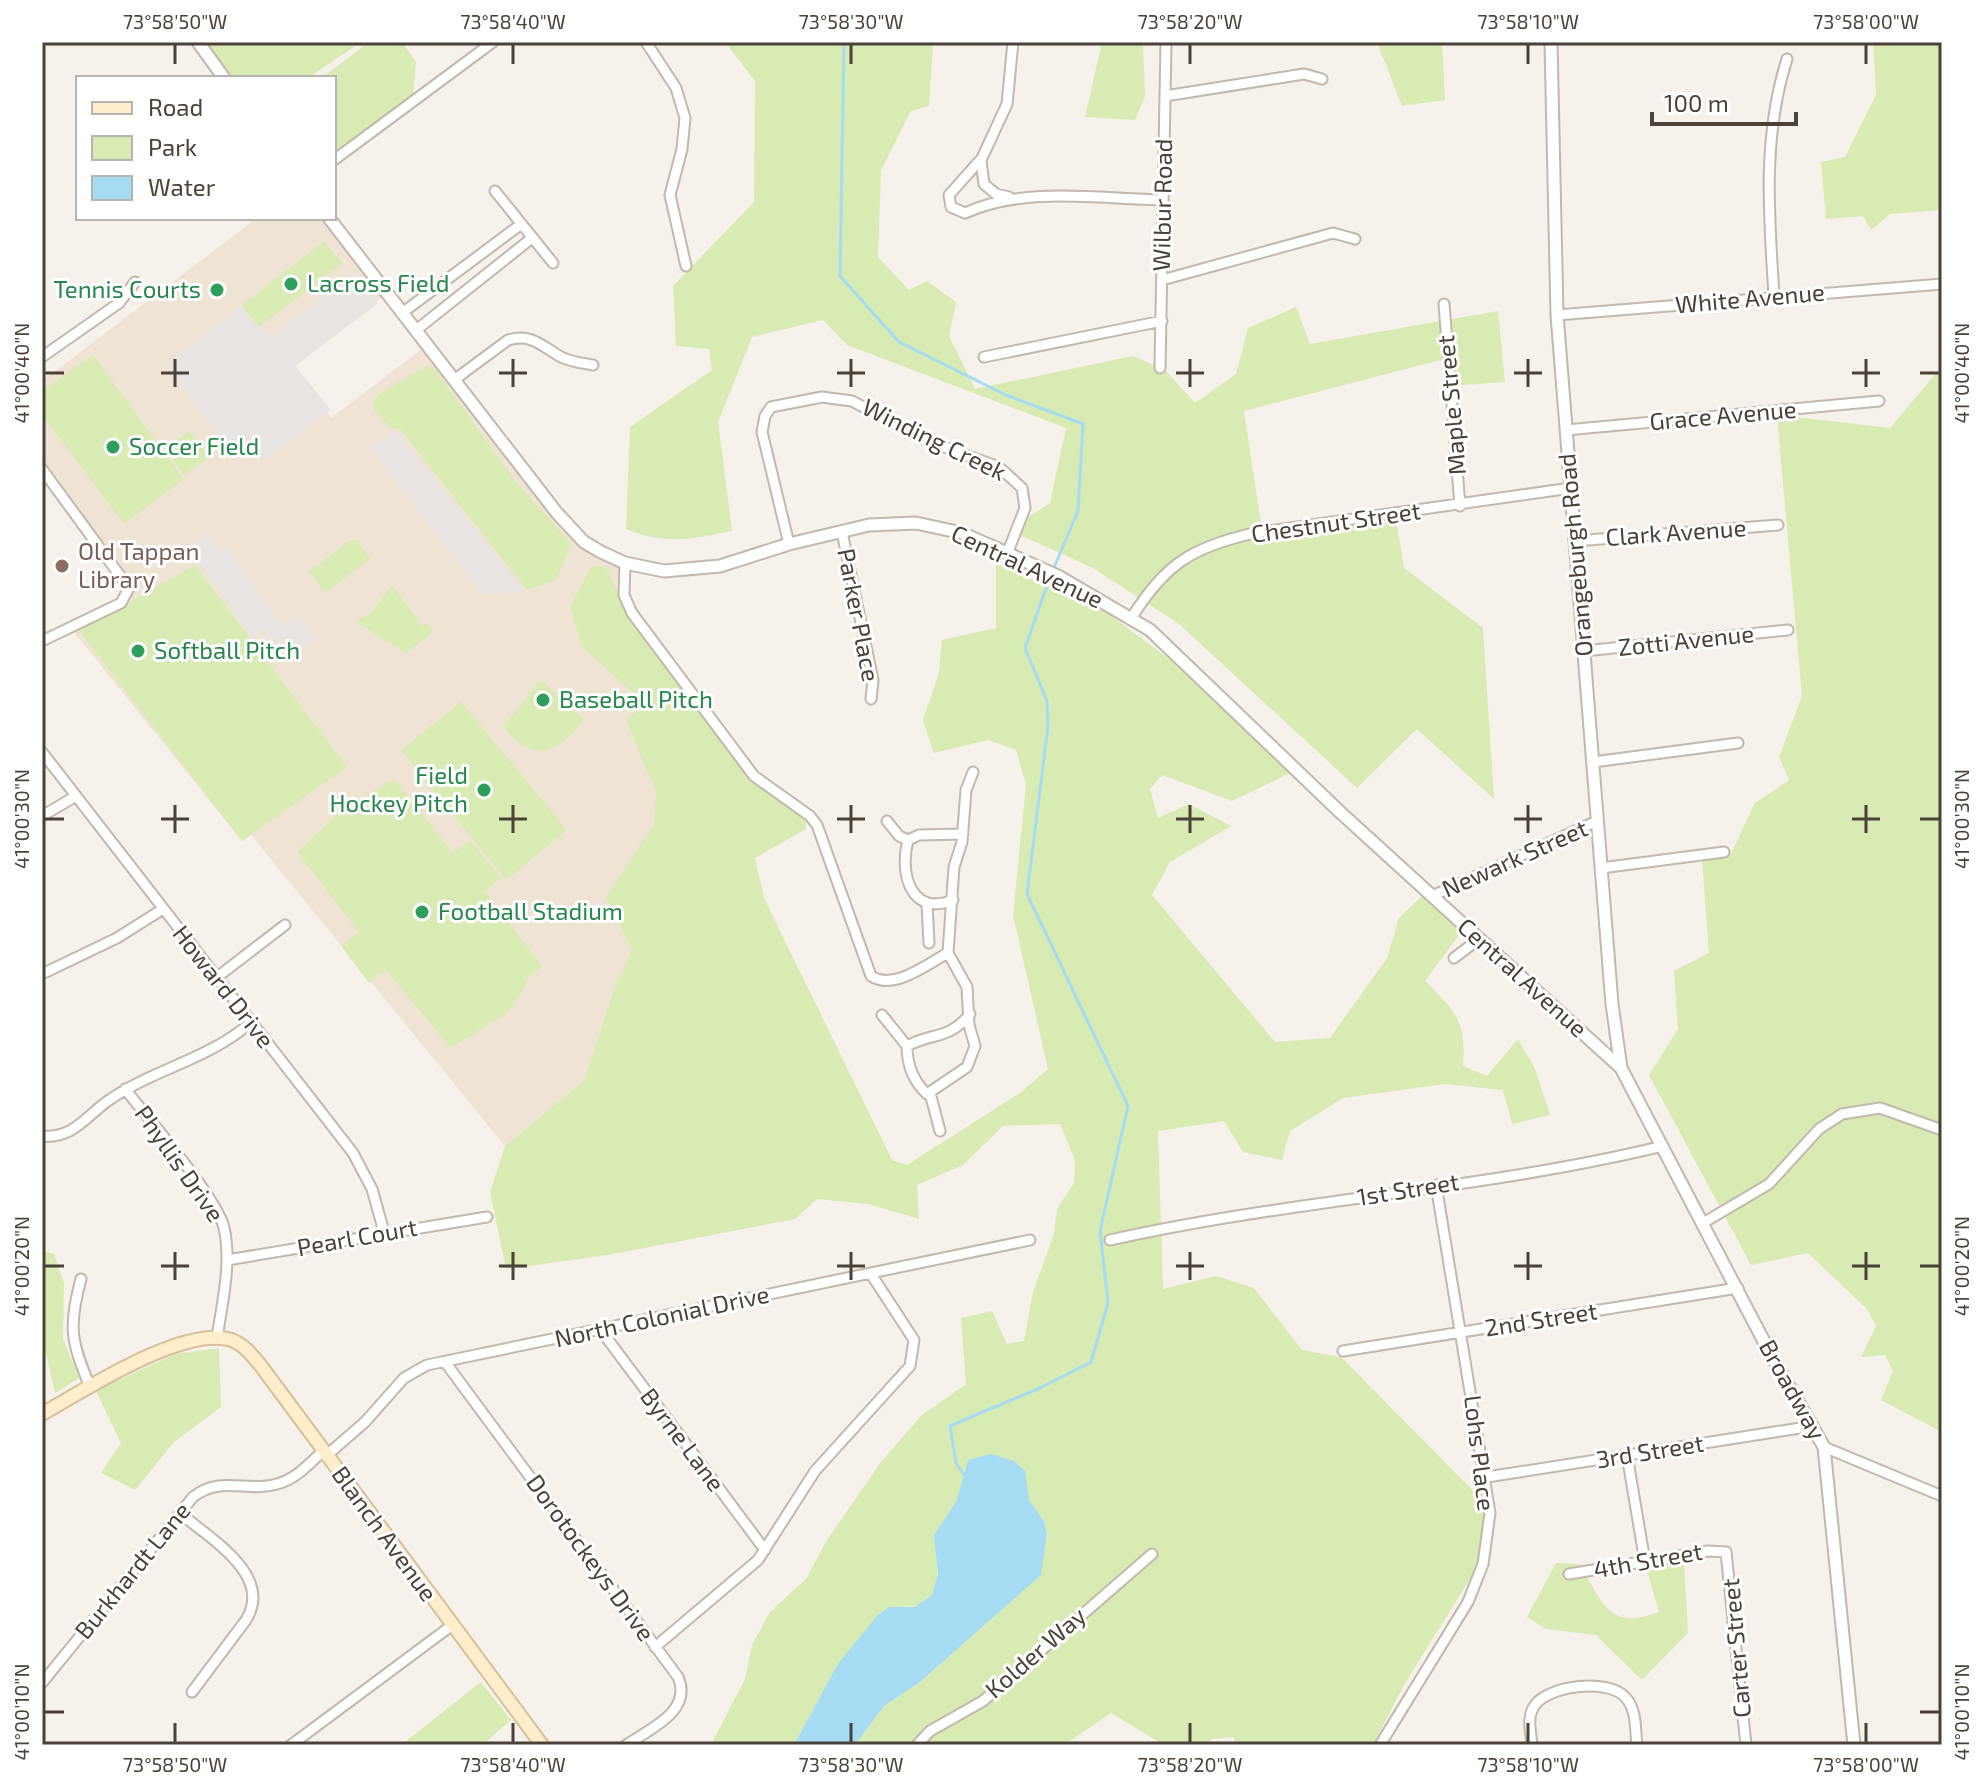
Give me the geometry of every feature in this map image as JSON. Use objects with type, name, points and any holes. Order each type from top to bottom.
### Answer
[{"type":"main road","points":[[42,1414],[164,1350],[217,1338]]},
{"type":"main road","name":"Blanch Avenue","points":[[217,1338],[231,1339],[249,1352],[542,1745]]},
{"type":"street","points":[[198,42],[223,76]]},
{"type":"street","points":[[336,159],[493,42]]},
{"type":"street","points":[[646,42],[676,88],[683,110],[685,134],[670,195],[686,266]]},
{"type":"street","points":[[1013,42],[1011,89],[982,158],[981,177],[989,190],[1020,198]]},
{"type":"street","name":"Wilbur Road","points":[[1160,368],[1166,42]]},
{"type":"street","name":"Orangeburgh Road","points":[[1551,42],[1557,315],[1597,821],[1621,1068]]},
{"type":"street","points":[[1774,296],[1768,166],[1776,93],[1787,59]]},
{"type":"street","points":[[1165,96],[1304,74],[1322,79]]},
{"type":"street","points":[[982,158],[952,190],[951,207],[965,213],[990,203],[1020,198],[1162,200]]},
{"type":"street","points":[[495,191],[553,263]]},
{"type":"street","name":"Central Avenue","points":[[331,220],[584,542],[625,563],[664,571],[704,570],[789,544],[869,525],[916,523],[962,533],[1058,576],[1132,617],[1621,1068]]},
{"type":"street","points":[[402,313],[520,225]]},
{"type":"street","points":[[1162,280],[1333,233],[1355,239]]},
{"type":"street","points":[[415,331],[532,238]]},
{"type":"street","points":[[470,262],[483,277]]},
{"type":"street","points":[[42,357],[119,303],[135,282]]},
{"type":"street","name":"White Avenue","points":[[1557,315],[1942,284]]},
{"type":"street","points":[[426,295],[438,312]]},
{"type":"street","name":"Maple Street","points":[[1444,304],[1460,506]]},
{"type":"street","points":[[984,357],[1162,321]]},
{"type":"street","points":[[454,380],[508,340],[518,337],[539,342],[563,358],[593,365]]},
{"type":"street","name":"Winding Creek","points":[[789,544],[762,426],[771,407],[822,397],[852,401],[925,440],[999,467],[1012,476],[1022,488],[1025,508],[1007,554]]},
{"type":"street","name":"Grace Avenue","points":[[1566,430],[1879,401]]},
{"type":"street","points":[[42,469],[127,582],[126,598],[42,641]]},
{"type":"street","name":"Chestnut Street","points":[[1132,617],[1149,590],[1171,566],[1214,543],[1254,533],[1571,488]]},
{"type":"street","name":"Clark Avenue","points":[[1575,541],[1778,525]]},
{"type":"street","name":"Parker Place","points":[[842,532],[873,680],[871,699]]},
{"type":"street","points":[[625,563],[624,595],[632,613],[754,776],[810,816],[817,825],[871,976],[880,982],[891,981],[948,953]]},
{"type":"street","name":"Zotti Avenue","points":[[1584,651],[1788,630]]},
{"type":"street","points":[[1593,762],[1738,743]]},
{"type":"street","name":"Howard Drive","points":[[42,752],[353,1153],[372,1189],[384,1232]]},
{"type":"street","points":[[930,1093],[967,1067],[973,1056],[967,987],[948,953],[954,867],[963,834],[966,790],[973,772]]},
{"type":"street","points":[[42,816],[76,796]]},
{"type":"street","points":[[887,821],[899,836],[908,840],[919,835],[963,834]]},
{"type":"street","name":"Newark Street","points":[[1432,896],[1597,821]]},
{"type":"street","points":[[908,840],[905,853],[910,883],[917,898],[927,904],[953,900]]},
{"type":"street","points":[[1601,868],[1724,852]]},
{"type":"street","points":[[927,904],[929,943]]},
{"type":"street","points":[[42,974],[117,938],[163,909]]},
{"type":"street","points":[[216,978],[285,925]]},
{"type":"street","points":[[1454,958],[1479,939]]},
{"type":"street","points":[[907,1046],[942,1037],[970,1014]]},
{"type":"street","points":[[882,1015],[907,1046],[907,1058],[918,1085],[930,1093],[940,1131]]},
{"type":"street","points":[[42,1136],[56,1137],[75,1129],[125,1089],[218,1047],[250,1023]]},
{"type":"street","name":"Broadway","points":[[1621,1068],[1824,1447],[1854,1745]]},
{"type":"street","name":"Phyllis Drive","points":[[125,1089],[212,1203],[224,1224],[227,1260],[217,1338]]},
{"type":"street","points":[[1703,1223],[1769,1184],[1819,1129],[1842,1114],[1880,1108],[1942,1130]]},
{"type":"street","name":"1st Street","points":[[1110,1240],[1436,1185],[1602,1161],[1663,1146]]},
{"type":"street","name":"Lohs Place","points":[[1380,1745],[1468,1602],[1478,1577],[1490,1513],[1487,1477],[1436,1185]]},
{"type":"street","name":"Pearl Court","points":[[227,1260],[487,1217]]},
{"type":"street","name":"North Colonial Drive","points":[[325,1453],[365,1422],[404,1378],[427,1365],[1030,1240]]},
{"type":"street","points":[[655,1647],[747,1572],[765,1550],[815,1471],[914,1358],[911,1332],[871,1274]]},
{"type":"street","points":[[81,1279],[70,1328],[74,1348],[90,1387]]},
{"type":"street","name":"2nd Street","points":[[1343,1351],[1738,1288]]},
{"type":"street","name":"Byrne Lane","points":[[600,1329],[765,1550]]},
{"type":"street","name":"Dorotockeys Drive","points":[[445,1362],[678,1677],[681,1700],[672,1713],[626,1745]]},
{"type":"street","name":"3rd Street","points":[[1487,1477],[1813,1426]]},
{"type":"street","points":[[1824,1447],[1942,1497]]},
{"type":"street","name":"Burkhardt Lane","points":[[42,1683],[193,1497],[211,1486],[278,1484],[325,1453]]},
{"type":"street","points":[[1627,1455],[1645,1562]]},
{"type":"street","points":[[180,1513],[241,1566],[254,1597],[253,1608],[246,1620],[192,1692]]},
{"type":"street","name":"4th Street","points":[[1569,1574],[1708,1551],[1726,1552]]},
{"type":"street","name":"Carter Street","points":[[1726,1552],[1746,1745]]},
{"type":"street","name":"Kolder Way","points":[[917,1745],[930,1731],[983,1701],[1152,1554]]},
{"type":"street","points":[[291,1745],[451,1626]]},
{"type":"street","points":[[1532,1745],[1529,1720],[1535,1705],[1548,1694],[1610,1688],[1631,1705],[1637,1745]]},
{"type":"shaded area","points":[[254,220],[331,220],[387,293],[295,366],[331,418],[426,346],[570,528],[625,563],[624,595],[754,776],[614,990],[585,1081],[505,1146],[251,835],[242,841],[70,627],[128,593],[42,469],[42,381]]},
{"type":"shaded area","points":[[353,273],[378,303],[295,366],[331,410],[262,461],[252,449],[237,460],[166,364],[241,306],[269,338]]},
{"type":"shaded area","points":[[395,430],[525,592],[483,594],[369,447]]},
{"type":"shaded area","points":[[206,533],[220,552],[227,548],[282,626],[299,615],[316,639],[297,652],[286,637],[275,644],[264,628],[252,637],[197,559],[190,559],[201,551],[194,542]]},
{"type":"green space","points":[[206,42],[361,42],[311,76],[230,76]]},
{"type":"green space","points":[[369,42],[402,42],[416,62],[413,95],[336,151],[336,76],[325,76]]},
{"type":"green space","points":[[725,42],[933,42],[929,106],[911,111],[881,171],[878,257],[909,290],[927,281],[956,302],[949,336],[975,389],[1133,356],[1165,370],[1195,403],[1236,374],[1248,328],[1296,307],[1310,344],[1498,311],[1505,382],[1451,386],[1448,358],[1244,411],[1263,537],[1395,513],[1404,568],[1483,628],[1494,799],[1417,729],[1357,788],[1179,624],[1093,568],[1009,530],[1050,503],[1066,428],[847,345],[823,320],[752,337],[718,422],[732,531],[666,539],[626,529],[630,427],[712,370],[709,349],[676,346],[673,286],[754,202],[755,81]]},
{"type":"green space","points":[[1102,42],[1143,42],[1145,96],[1135,120],[1085,117]]},
{"type":"green space","points":[[1377,42],[1442,42],[1445,100],[1402,106]]},
{"type":"green space","points":[[1873,42],[1942,42],[1942,210],[1890,214],[1871,230],[1863,216],[1826,219],[1821,162],[1845,157],[1876,95]]},
{"type":"green space","name":"Lacross Field","points":[[324,241],[342,263],[259,327],[241,306]]},
{"type":"green space","name":"Soccer Field","points":[[93,355],[184,479],[124,524],[42,414],[42,391]]},
{"type":"green space","points":[[427,366],[433,367],[513,478],[571,544],[556,580],[527,590],[400,429],[391,428],[374,410],[373,402],[380,393]]},
{"type":"green space","points":[[1942,366],[1942,1432],[1881,1400],[1893,1371],[1885,1355],[1861,1357],[1876,1326],[1867,1309],[1808,1253],[1751,1265],[1649,1075],[1678,1029],[1674,971],[1709,953],[1702,859],[1731,854],[1754,804],[1789,780],[1779,757],[1802,696],[1777,415],[1890,428]]},
{"type":"green space","points":[[190,431],[209,458],[184,475],[165,448]]},
{"type":"green space","points":[[350,540],[357,540],[370,559],[325,593],[309,572]]},
{"type":"green space","points":[[996,564],[1106,612],[1168,658],[1292,772],[1232,801],[1162,775],[1150,789],[1158,818],[1189,804],[1231,826],[1170,862],[1152,895],[1275,1042],[1330,1038],[1387,958],[1399,918],[1422,896],[1462,931],[1425,981],[1457,1018],[1463,1038],[1463,1066],[1487,1076],[1518,1039],[1535,1069],[1550,1115],[1512,1124],[1503,1090],[1445,1084],[1343,1098],[1290,1131],[1282,1160],[1243,1152],[1224,1121],[1158,1131],[1163,1289],[1216,1276],[1254,1288],[1302,1350],[1341,1357],[1485,1503],[1478,1566],[1404,1685],[1373,1745],[1235,1745],[1234,1737],[1211,1739],[1210,1745],[1164,1745],[1111,1713],[1064,1745],[855,1745],[884,1706],[920,1682],[1041,1574],[1047,1533],[1044,1521],[1029,1500],[968,1460],[957,1500],[934,1535],[938,1556],[937,1582],[932,1595],[915,1607],[904,1606],[837,1665],[794,1745],[711,1745],[745,1679],[752,1645],[770,1612],[807,1578],[825,1543],[881,1462],[922,1415],[966,1384],[961,1318],[992,1311],[1007,1344],[1024,1341],[1033,1292],[1054,1234],[1057,1209],[1074,1183],[1075,1160],[1060,1124],[1003,1126],[963,1165],[917,1185],[919,1219],[868,1204],[817,1199],[795,1219],[608,1255],[506,1269],[490,1192],[505,1146],[585,1080],[614,989],[632,950],[606,897],[655,822],[656,792],[626,720],[646,704],[582,647],[570,607],[592,566],[605,566],[618,593],[748,776],[806,817],[806,829],[755,858],[764,898],[892,1160],[907,1165],[1020,1093],[1048,1069],[1013,915],[1026,785],[1016,750],[988,740],[934,753],[923,720],[939,673],[942,640],[996,628]]},
{"type":"green space","points":[[195,565],[347,767],[242,841],[79,631]]},
{"type":"green space","points":[[392,585],[422,626],[427,623],[434,632],[406,653],[356,622],[373,611]]},
{"type":"green space","name":"Baseball Pitch","points":[[541,680],[583,719],[575,731],[555,747],[534,750],[514,738],[504,726]]},
{"type":"green space","name":"Field Hockey Pitch","points":[[461,702],[567,830],[506,880],[401,750]]},
{"type":"green space","name":"Football Stadium","points":[[394,779],[453,853],[470,840],[501,878],[485,891],[542,966],[527,979],[508,1012],[451,1048],[386,970],[369,983],[341,946],[359,932],[297,852],[341,811]]},
{"type":"green space","points":[[42,1251],[54,1254],[64,1283],[63,1339],[79,1378],[55,1393],[42,1335]]},
{"type":"green space","points":[[219,1348],[221,1407],[174,1442],[135,1490],[101,1473],[121,1443],[96,1391],[175,1354]]},
{"type":"green space","points":[[1684,1560],[1688,1633],[1642,1680],[1596,1635],[1546,1629],[1527,1617],[1556,1563],[1579,1564],[1608,1609],[1628,1618],[1659,1612],[1646,1567]]},
{"type":"green space","points":[[481,1682],[511,1720],[482,1745],[401,1745]]},
{"type":"water","points":[[990,1454],[1014,1461],[1025,1471],[1029,1500],[1044,1521],[1047,1534],[1041,1575],[920,1682],[884,1706],[855,1745],[794,1745],[837,1665],[877,1616],[889,1607],[915,1607],[932,1595],[938,1574],[934,1535],[957,1500],[968,1460]]},
{"type":"waterway","points":[[844,42],[840,276],[899,342],[1006,395],[1083,424],[1078,511],[1053,570]]},
{"type":"waterway","points":[[964,1475],[956,1463],[950,1426],[1042,1387],[1091,1362],[1108,1303],[1100,1231],[1128,1106],[1027,894],[1048,726],[1047,701],[1025,648],[1050,577]]},
{"type":"place","name":"Lacross Field","points":[[291,284]]},
{"type":"place","name":"Tennis Courts","points":[[217,290]]},
{"type":"place","name":"Soccer Field","points":[[113,447]]},
{"type":"place","name":"Old Tappan Library","points":[[62,566]]},
{"type":"place","name":"Softball Pitch","points":[[138,651]]},
{"type":"place","name":"Baseball Pitch","points":[[543,700]]},
{"type":"place","name":"Field Hockey Pitch","points":[[484,790]]},
{"type":"place","name":"Football Stadium","points":[[422,912]]}]
